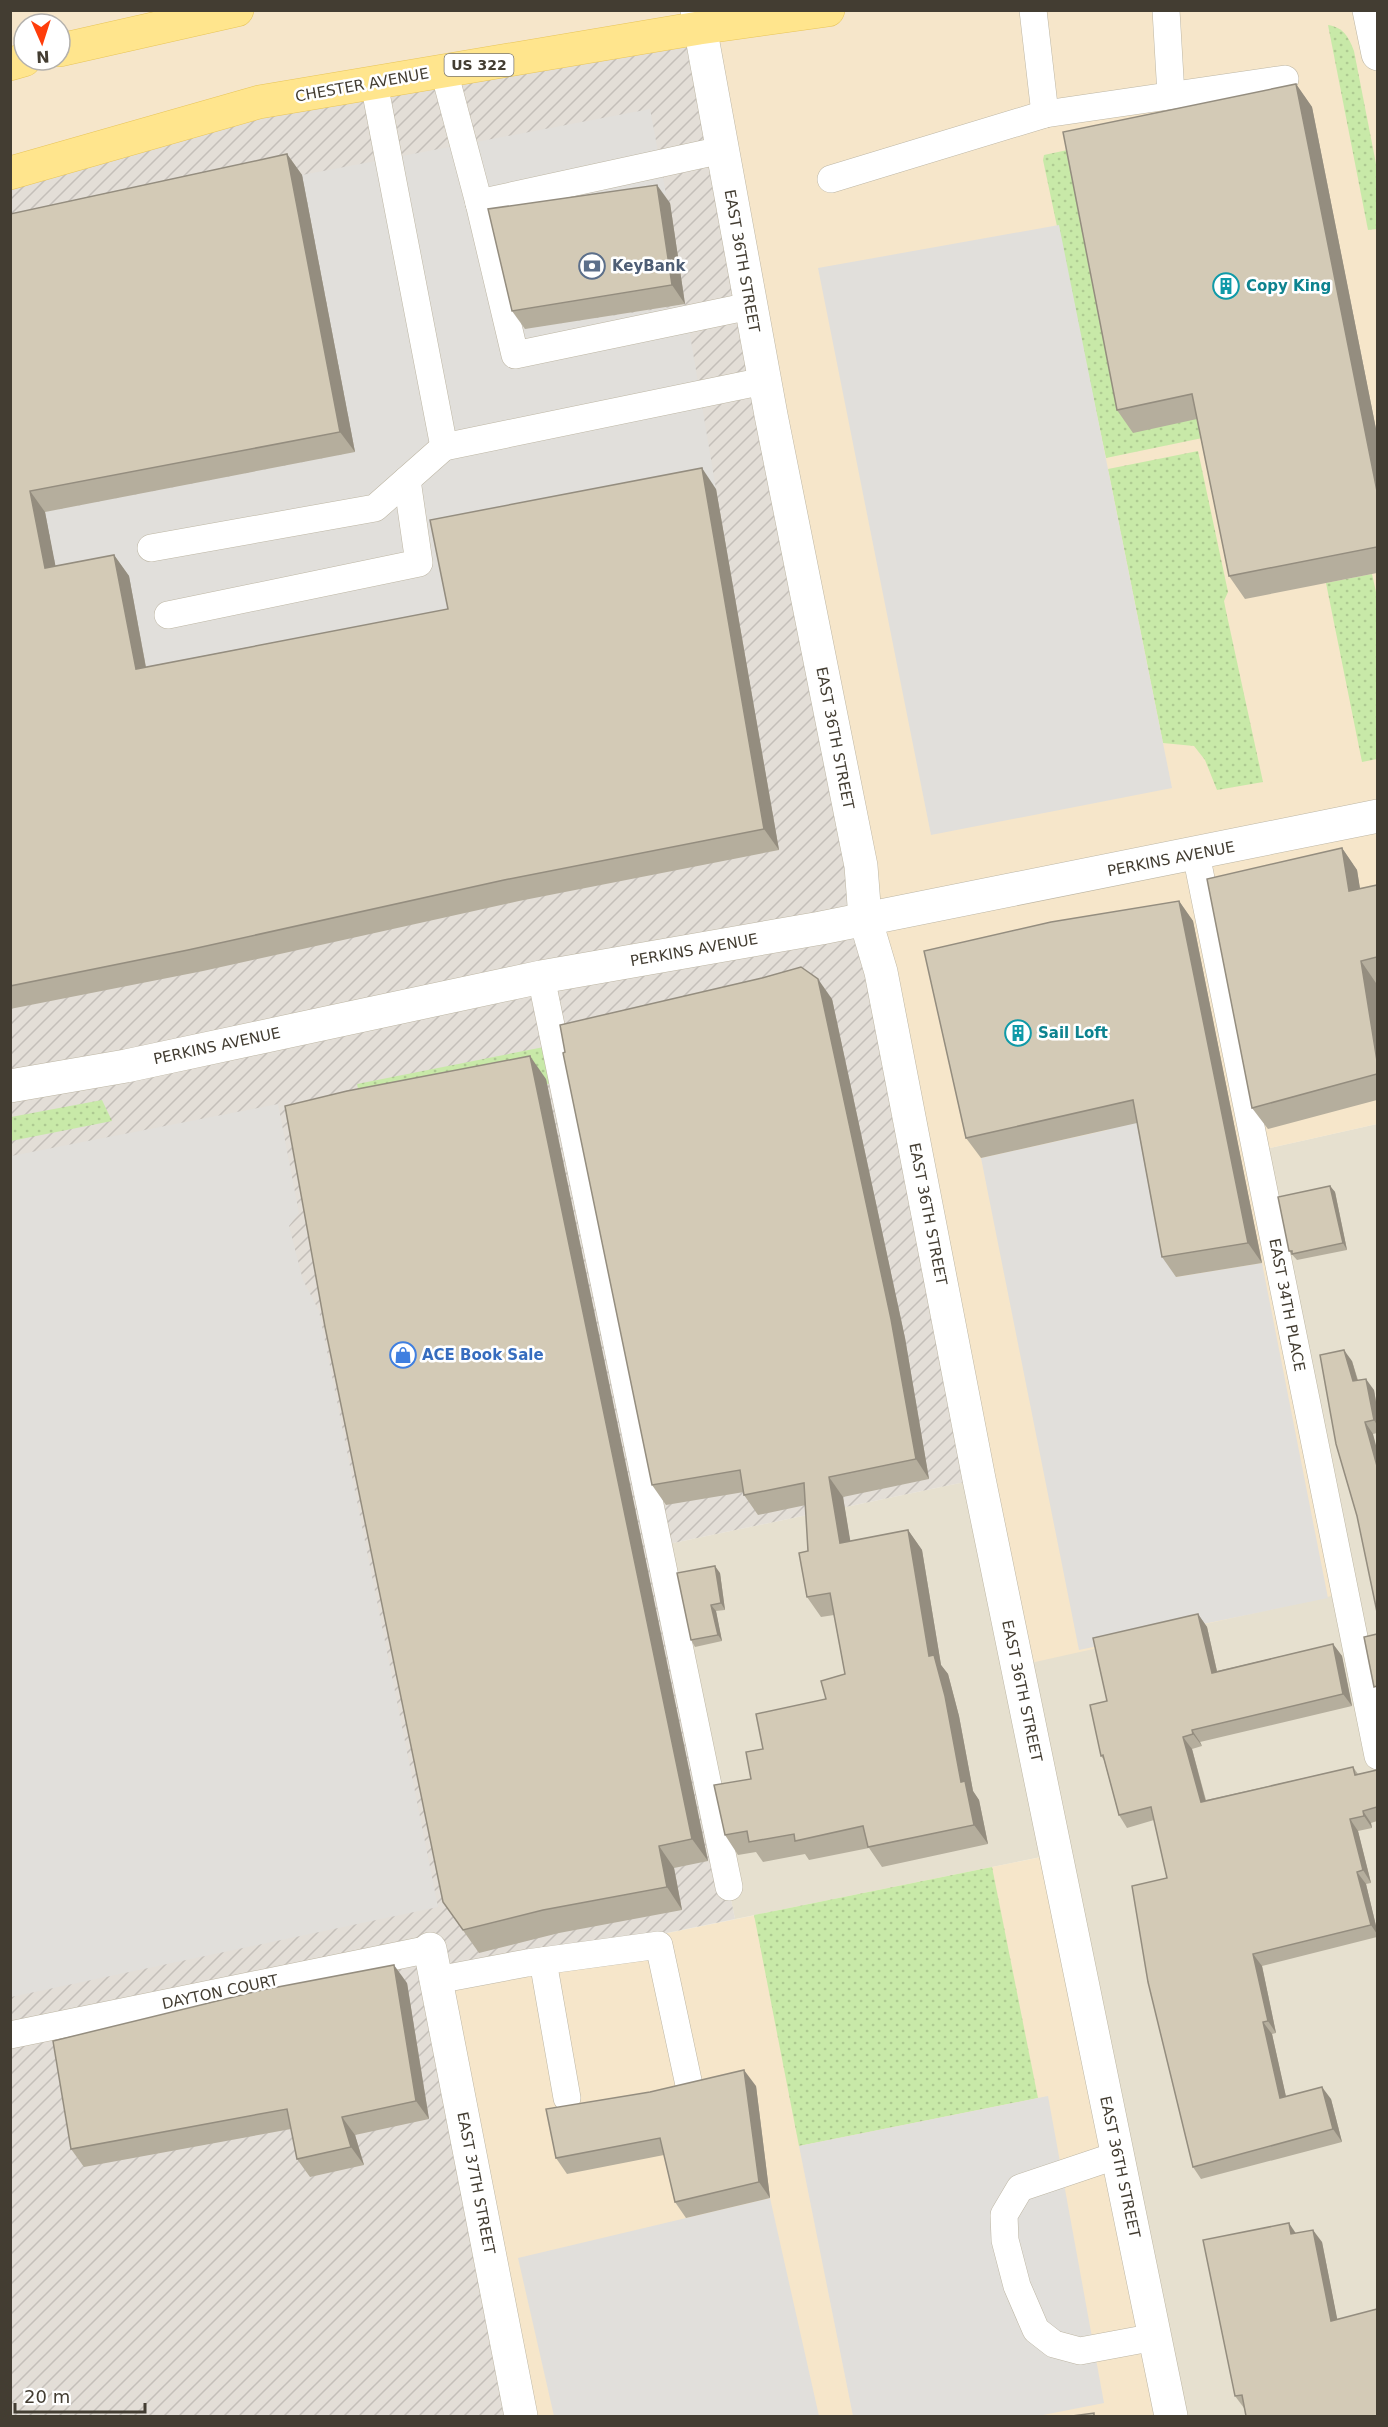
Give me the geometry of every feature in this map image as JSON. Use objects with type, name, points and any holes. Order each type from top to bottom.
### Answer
[{"type":"main road","points":[[72,47],[237,10]]},
{"type":"main road","name":"CHESTER AVENUE","points":[[10,173],[259,102],[444,71],[698,19],[828,10]]},
{"type":"street","points":[[1369,10],[1377,54]]},
{"type":"street","name":"EAST 36TH STREET","points":[[698,19],[764,381],[861,866],[865,918],[881,972],[979,1479],[1171,2416]]},
{"type":"street","name":"PERKINS AVENUE","points":[[10,1086],[126,1066],[541,977],[820,928],[1377,816]]},
{"type":"street","name":"EAST 37TH STREET","points":[[433,1964],[520,2416]]},
{"type":"lane","points":[[1033,10],[1045,114]]},
{"type":"lane","points":[[1166,10],[1172,95]]},
{"type":"lane","points":[[444,71],[480,203],[515,355],[750,306]]},
{"type":"lane","points":[[831,179],[1045,114],[1285,78]]},
{"type":"lane","points":[[374,82],[444,447]]},
{"type":"lane","points":[[480,203],[722,150]]},
{"type":"lane","points":[[151,548],[375,508],[444,447],[764,381]]},
{"type":"lane","points":[[168,615],[419,563],[407,480]]},
{"type":"lane","name":"EAST 34TH PLACE","points":[[1196,854],[1377,1756]]},
{"type":"lane","points":[[541,977],[729,1887]]},
{"type":"lane","name":"DAYTON COURT","points":[[10,2035],[433,1964],[543,1961],[659,1945],[689,2085]]},
{"type":"lane","points":[[543,1961],[567,2098]]},
{"type":"lane","points":[[1118,2155],[1020,2188],[1004,2215],[1005,2240],[1017,2286],[1036,2330],[1054,2344],[1080,2351],[1155,2337]]},
{"type":"shaded area","points":[[11,11],[1377,11],[1377,1124],[1256,1151],[1345,1593],[1017,1666],[979,1479],[11,173]]},
{"type":"shaded area","points":[[699,28],[979,1479],[659,1546],[735,1919],[437,1980],[521,2416],[11,2416],[11,173],[259,102]]},
{"type":"shaded area","points":[[650,109],[666,194],[500,228],[515,330],[685,305],[716,489],[474,536],[461,631],[150,690],[60,589],[45,512],[355,452],[302,175]]},
{"type":"shaded area","points":[[1059,225],[1172,788],[931,835],[818,268]]},
{"type":"shaded area","points":[[1142,1094],[1176,1277],[1262,1263],[1328,1598],[1079,1650],[981,1158],[1107,1130]]},
{"type":"shaded area","points":[[278,1104],[299,1213],[289,1226],[303,1280],[319,1311],[438,1907],[11,1997],[11,1156]]},
{"type":"shaded area","points":[[1377,1124],[1377,2416],[1171,2416],[1056,1854],[735,1919],[659,1546],[979,1479],[1256,1151]]},
{"type":"shaded area","points":[[1056,1854],[1171,2416],[521,2416],[437,1980]]},
{"type":"shaded area","points":[[1048,2096],[1104,2403],[1038,2416],[853,2416],[799,2146]]},
{"type":"shaded area","points":[[770,2198],[819,2416],[554,2416],[518,2258]]},
{"type":"green space","points":[[1328,25],[1338,28],[1345,34],[1354,51],[1377,169],[1377,229],[1368,230]]},
{"type":"green space","points":[[1077,148],[1209,417],[1212,436],[1106,458],[1043,160],[1044,155]]},
{"type":"green space","points":[[1198,451],[1228,592],[1224,601],[1263,782],[1217,790],[1205,760],[1194,746],[1163,743],[1108,469]]},
{"type":"green space","points":[[1372,574],[1378,601],[1377,759],[1362,762],[1326,583]]},
{"type":"green space","points":[[544,1047],[554,1083],[363,1113],[357,1084]]},
{"type":"green space","points":[[102,1100],[112,1121],[11,1141],[11,1117]]},
{"type":"green space","points":[[992,1867],[1038,2098],[799,2146],[754,1915]]},
{"type":"building","name":"Copy King","points":[[1296,84],[1377,491],[1377,547],[1229,576],[1192,394],[1117,410],[1063,132]]},
{"type":"building","points":[[287,154],[340,432],[30,491],[45,568],[114,555],[136,669],[448,609],[430,520],[702,468],[764,829],[504,880],[188,950],[10,986],[10,214]]},
{"type":"building","name":"KeyBank","points":[[657,185],[672,285],[512,311],[488,209]]},
{"type":"building","points":[[1342,848],[1349,891],[1377,885],[1377,957],[1361,961],[1377,1061],[1377,1074],[1252,1108],[1207,879]]},
{"type":"building","points":[[1179,901],[1248,1243],[1162,1257],[1133,1100],[966,1138],[924,951],[1051,922]]},
{"type":"building","points":[[801,967],[818,979],[891,1319],[916,1459],[829,1477],[840,1543],[908,1530],[929,1656],[934,1655],[945,1696],[961,1782],[965,1781],[974,1825],[868,1847],[863,1826],[795,1841],[794,1834],[749,1842],[747,1831],[725,1835],[714,1785],[751,1779],[746,1752],[763,1749],[756,1714],[826,1699],[821,1681],[845,1674],[830,1593],[807,1597],[799,1553],[808,1551],[804,1483],[744,1495],[740,1470],[652,1485],[563,1053],[565,1052],[560,1025]]},
{"type":"building","points":[[530,1056],[692,1839],[659,1846],[667,1887],[543,1910],[463,1930],[443,1902],[325,1327],[285,1106],[347,1091]]},
{"type":"building","points":[[1330,1186],[1343,1243],[1292,1254],[1292,1251],[1289,1251],[1278,1197]]},
{"type":"building","points":[[1344,1350],[1353,1381],[1366,1379],[1374,1420],[1365,1422],[1377,1466],[1377,1612],[1357,1516],[1336,1444],[1320,1355]]},
{"type":"building","points":[[715,1566],[721,1603],[711,1605],[718,1635],[691,1640],[677,1573]]},
{"type":"building","points":[[1198,1614],[1212,1673],[1333,1644],[1343,1694],[1192,1730],[1193,1734],[1183,1737],[1201,1802],[1353,1767],[1355,1775],[1377,1770],[1377,1807],[1363,1811],[1364,1816],[1350,1819],[1363,1870],[1357,1872],[1371,1925],[1253,1954],[1268,2021],[1263,2022],[1280,2098],[1322,2087],[1333,2129],[1193,2167],[1148,1982],[1132,1886],[1167,1878],[1151,1807],[1119,1815],[1103,1755],[1101,1756],[1090,1705],[1107,1701],[1093,1638]]},
{"type":"building","points":[[1377,1634],[1377,1686],[1374,1687],[1364,1637]]},
{"type":"building","points":[[394,1965],[416,2101],[342,2117],[351,2147],[297,2159],[287,2109],[71,2149],[53,2041],[262,1990]]},
{"type":"building","points":[[744,2070],[759,2182],[675,2202],[660,2138],[556,2158],[546,2109],[650,2092]]},
{"type":"building","points":[[1289,2223],[1291,2234],[1313,2230],[1331,2321],[1377,2309],[1377,2416],[1246,2416],[1242,2395],[1235,2396],[1203,2240]]},
{"type":"building","points":[[1094,2413],[1094,2416],[1072,2416]]},
{"type":"place","name":"KeyBank","points":[[592,266]]},
{"type":"place","name":"Copy King","points":[[1226,286]]},
{"type":"place","name":"Sail Loft","points":[[1018,1033]]},
{"type":"place","name":"ACE Book Sale","points":[[403,1355]]}]
